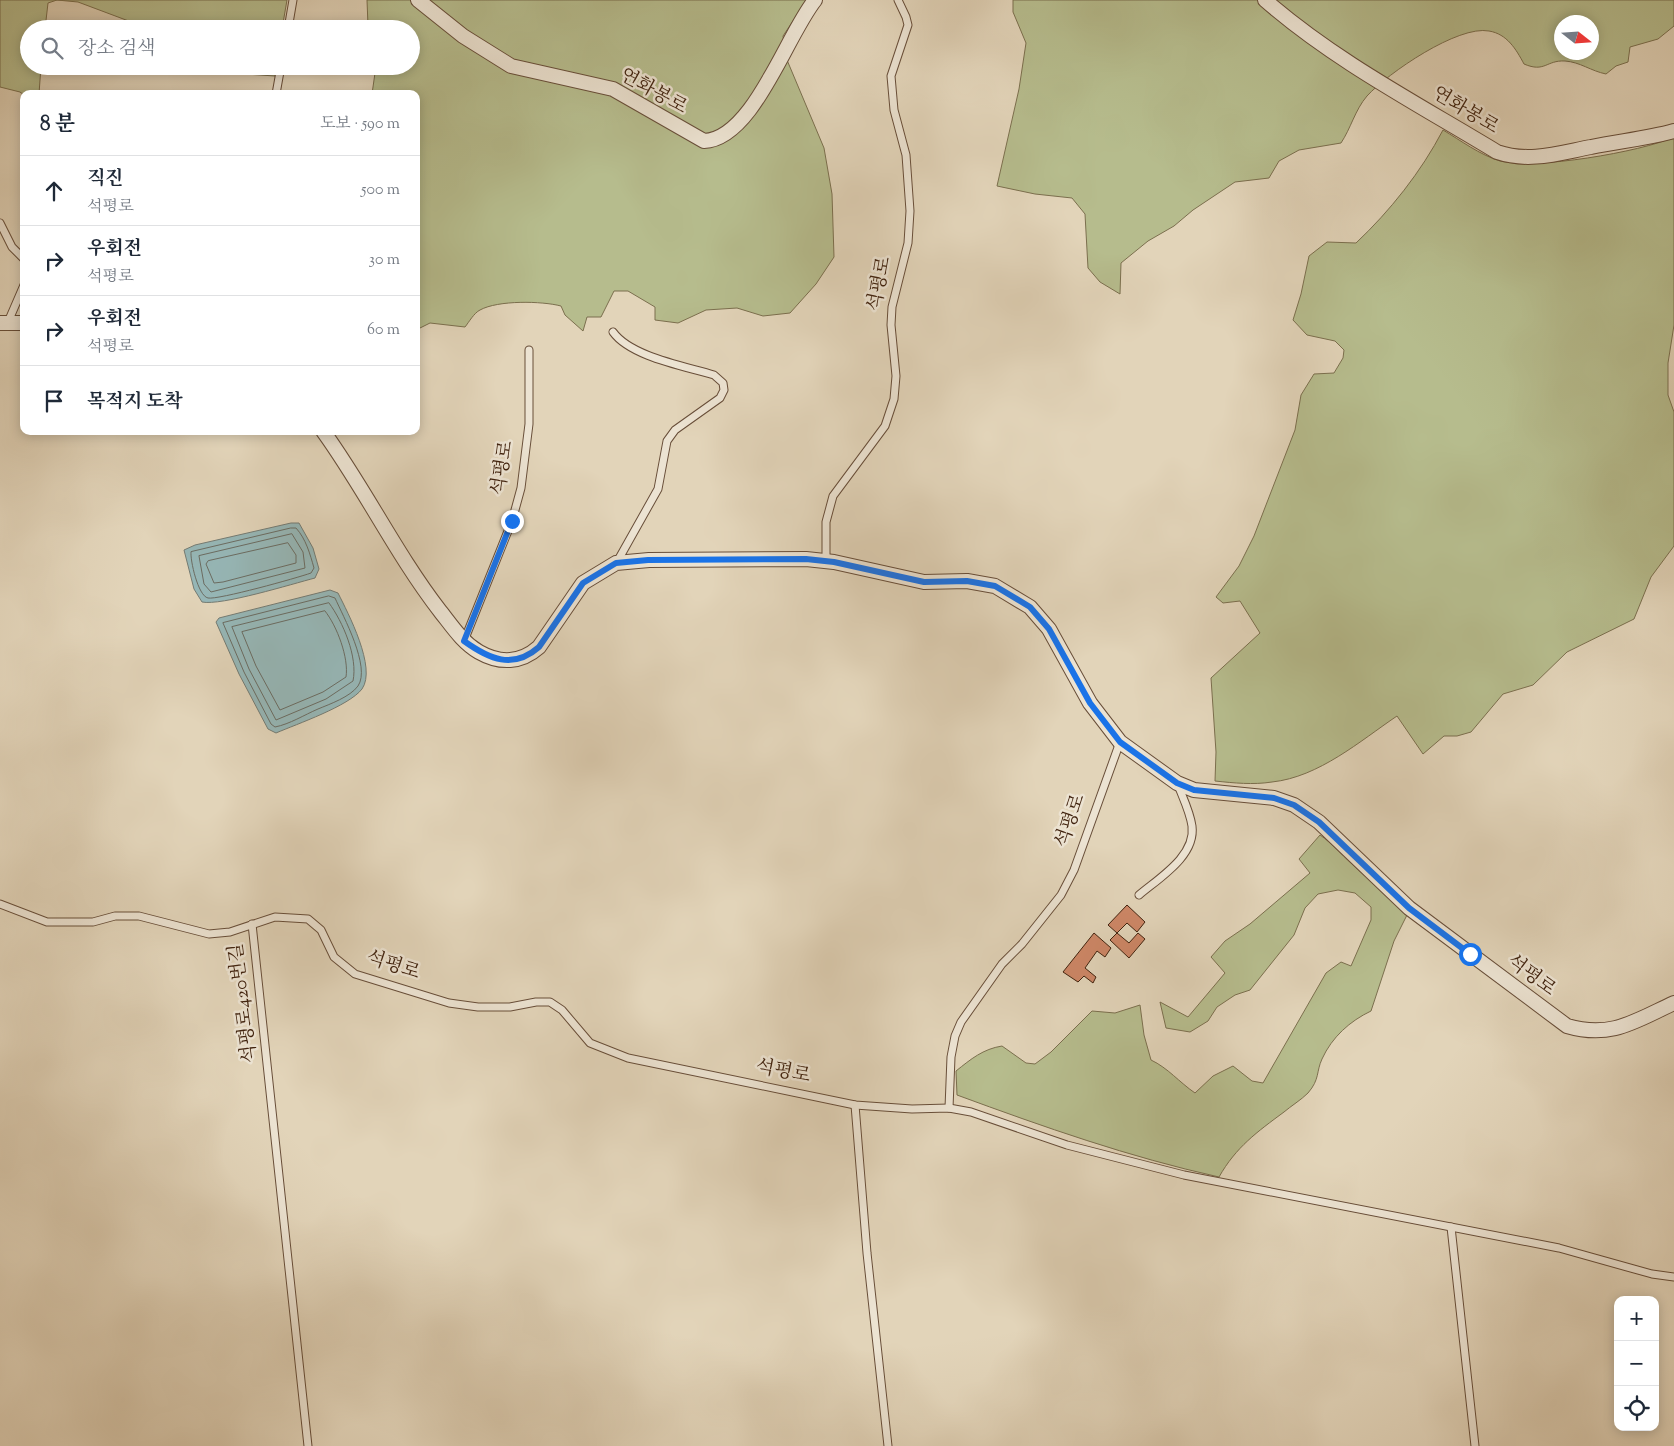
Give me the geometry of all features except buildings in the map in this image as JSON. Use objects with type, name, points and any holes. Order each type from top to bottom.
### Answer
[{"type":"street","name":"연화봉로","points":[[418,0],[463,36],[511,66],[613,89],[704,141],[715,141],[728,134],[748,113],[815,0]]},
{"type":"street","name":"연화봉로","points":[[1266,0],[1286,18],[1372,79],[1497,152],[1511,157],[1550,155],[1642,140],[1674,131]]},
{"type":"street","points":[[4,322],[20,323]]},
{"type":"street","name":"석평로","points":[[326,435],[346,463],[418,582],[464,641],[480,653],[496,659],[514,661],[529,656],[539,647],[583,583],[616,563],[658,560],[826,561],[924,582],[967,581],[995,586],[1013,595],[1030,607],[1049,629],[1090,703],[1120,742],[1177,783],[1194,790],[1274,798],[1294,805],[1319,822],[1409,908],[1567,1026],[1587,1032],[1607,1031],[1674,1003]]},
{"type":"lane","points":[[290,20],[293,0]]},
{"type":"lane","name":"석평로","points":[[826,561],[826,522],[833,496],[885,426],[894,399],[896,376],[891,325],[892,307],[910,226],[906,155],[894,110],[891,76],[908,25],[898,0]]},
{"type":"lane","points":[[277,90],[279,75]]},
{"type":"lane","points":[[0,223],[12,247],[20,255]]},
{"type":"lane","points":[[4,322],[20,292]]},
{"type":"lane","name":"석평로","points":[[613,332],[619,340],[633,348],[714,375],[723,382],[724,390],[720,398],[675,430],[667,441],[658,489],[616,563]]},
{"type":"lane","name":"석평로","points":[[464,641],[512,521],[521,488],[528,424],[529,350]]},
{"type":"lane","name":"석평로","points":[[252,924],[275,917],[308,919],[322,930],[334,957],[355,974],[376,982],[449,1002],[478,1007],[510,1007],[536,1002],[550,1002],[562,1010],[590,1043],[608,1052],[695,1073],[855,1105],[950,1108],[951,1057],[960,1022],[1002,964],[1022,944],[1061,895],[1074,870],[1120,742]]},
{"type":"lane","points":[[1139,895],[1183,856],[1191,843],[1192,827],[1177,783]]},
{"type":"lane","name":"석평로420번길","points":[[0,904],[47,922],[86,922],[115,916],[139,916],[209,934],[230,932],[252,924],[308,1446]]},
{"type":"lane","points":[[855,1105],[867,1253],[888,1446]]},
{"type":"lane","points":[[950,1108],[990,1117],[1067,1145],[1176,1173],[1559,1248],[1652,1274],[1674,1276]]},
{"type":"lane","points":[[1451,1227],[1475,1446]]},
{"type":"green space","points":[[0,0],[57,0],[48,3],[46,20],[20,20],[20,75],[40,75],[39,90],[20,90],[20,92],[0,87]]},
{"type":"green space","points":[[57,0],[287,0],[284,20],[126,20],[78,2]]},
{"type":"green space","points":[[367,0],[807,0],[783,36],[787,60],[824,148],[832,194],[834,257],[816,284],[790,313],[763,316],[737,308],[706,310],[678,323],[655,320],[655,307],[628,291],[614,291],[601,317],[587,317],[583,331],[565,315],[561,306],[532,302],[498,304],[488,307],[476,313],[465,327],[430,323],[420,328],[420,90],[373,90],[375,75],[420,75],[420,20],[368,20]]},
{"type":"green space","points":[[1013,0],[1674,0],[1674,26],[1658,39],[1630,47],[1628,62],[1616,66],[1606,74],[1565,61],[1554,62],[1541,67],[1524,64],[1506,39],[1489,31],[1476,31],[1460,35],[1442,43],[1407,64],[1377,86],[1359,107],[1341,143],[1299,150],[1279,161],[1269,178],[1235,182],[1193,210],[1174,226],[1148,241],[1121,263],[1120,294],[1100,282],[1088,268],[1085,214],[1072,198],[1035,194],[997,186],[1019,89],[1026,43],[1013,12]]},
{"type":"green space","points":[[1443,130],[1485,155],[1500,161],[1516,163],[1561,161],[1613,154],[1674,137],[1674,325],[1668,363],[1668,395],[1674,412],[1674,546],[1651,577],[1634,619],[1567,652],[1533,685],[1503,694],[1471,732],[1457,736],[1444,736],[1423,754],[1397,716],[1354,747],[1306,773],[1289,779],[1265,783],[1215,781],[1216,752],[1211,678],[1260,633],[1240,601],[1223,603],[1216,597],[1239,566],[1254,536],[1295,430],[1301,395],[1314,374],[1334,373],[1343,358],[1344,350],[1335,341],[1307,335],[1293,320],[1309,256],[1327,242],[1356,243],[1381,218],[1415,176]]},
{"type":"green space","points":[[1320,835],[1389,894],[1407,915],[1394,941],[1371,1011],[1342,1030],[1336,1037],[1322,1059],[1316,1080],[1308,1093],[1248,1141],[1233,1157],[1219,1177],[1152,1160],[1087,1140],[957,1095],[956,1071],[983,1052],[1002,1046],[1026,1063],[1035,1064],[1051,1052],[1092,1011],[1115,1013],[1140,1005],[1144,1035],[1151,1060],[1163,1067],[1195,1093],[1213,1076],[1233,1066],[1252,1081],[1263,1083],[1326,973],[1341,962],[1351,966],[1371,920],[1371,907],[1355,893],[1338,890],[1318,894],[1305,908],[1294,935],[1250,990],[1235,995],[1217,1007],[1208,1021],[1190,1032],[1166,1028],[1160,1002],[1188,1017],[1225,973],[1211,957],[1225,941],[1250,924],[1310,873],[1299,859]]},
{"type":"water","points":[[291,523],[299,523],[313,548],[319,569],[315,578],[240,598],[202,602],[194,589],[184,550],[195,545]]},
{"type":"water","points":[[330,590],[338,593],[354,627],[364,655],[366,680],[362,689],[346,702],[276,733],[268,729],[239,674],[216,622],[219,618]]},
{"type":"route","points":[[512,521],[464,641],[480,653],[496,659],[514,661],[529,656],[539,647],[583,583],[601,570],[616,563],[648,560],[806,559],[834,562],[924,582],[967,581],[995,586],[1013,595],[1030,607],[1049,629],[1090,703],[1120,742],[1177,783],[1194,790],[1274,798],[1294,805],[1319,822],[1409,908],[1470,954]]}]
